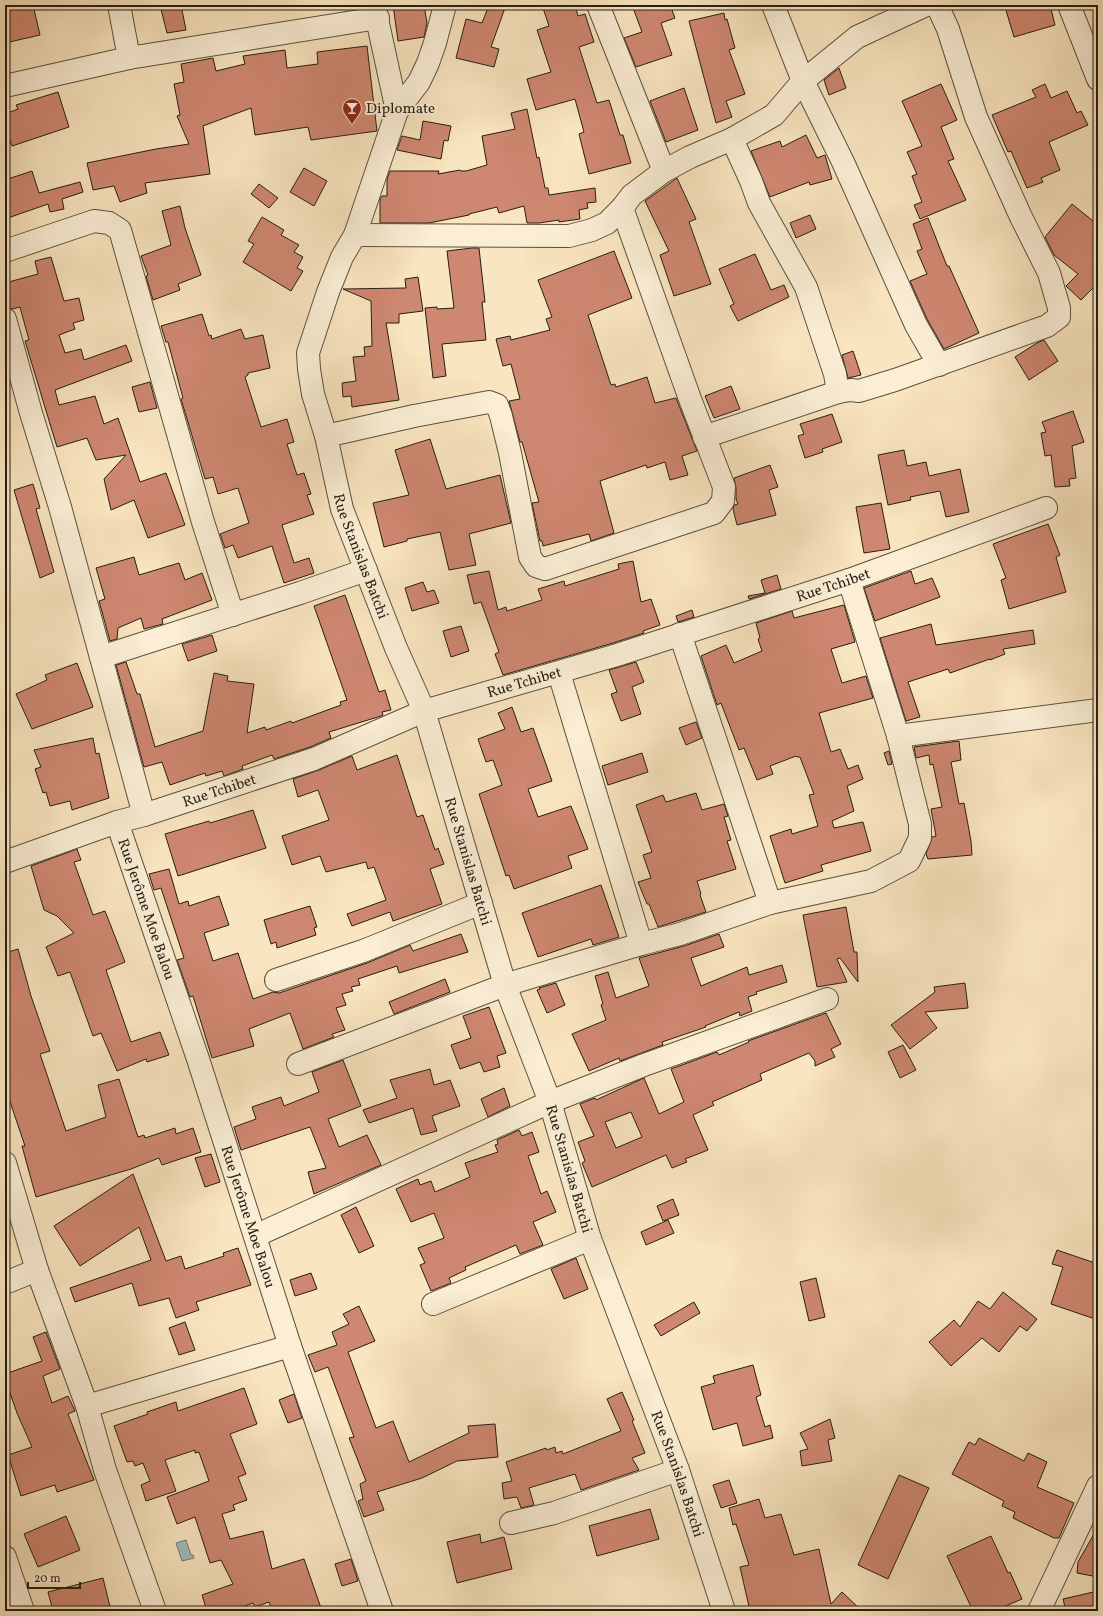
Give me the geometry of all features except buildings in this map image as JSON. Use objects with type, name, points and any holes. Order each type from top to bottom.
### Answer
[{"type":"street","points":[[119,5],[129,58]]},
{"type":"street","name":"Rue Stanislas Batchi","points":[[445,5],[428,63],[419,82],[397,111],[355,235],[342,257],[328,292],[308,353],[313,394],[326,436],[342,509],[396,648],[424,711],[505,985],[550,1102],[590,1239],[678,1470],[724,1611]]},
{"type":"street","points":[[598,5],[664,170]]},
{"type":"street","points":[[773,5],[803,81],[843,162],[916,325],[939,365]]},
{"type":"street","points":[[355,235],[568,236],[592,230],[607,223],[622,208],[632,194],[664,170],[732,139],[774,115],[803,81],[857,37],[926,5]]},
{"type":"street","points":[[704,438],[838,392],[851,390],[859,391],[939,365],[1047,326],[1059,317],[1060,313],[1048,273],[976,117],[948,29],[937,5]]},
{"type":"street","points":[[1069,5],[1098,79]]},
{"type":"street","points":[[5,86],[129,58],[376,12],[397,111]]},
{"type":"street","points":[[732,139],[760,203],[806,286],[834,374],[838,392]]},
{"type":"street","points":[[326,436],[466,406],[489,402],[497,405],[510,453],[530,557],[536,566],[545,569],[714,513],[723,501],[724,487],[704,438],[622,208]]},
{"type":"street","points":[[5,251],[94,221],[109,222],[120,230],[203,522],[233,614]]},
{"type":"street","points":[[5,319],[31,413],[60,507],[144,815]]},
{"type":"street","name":"Rue Tchibet","points":[[5,862],[117,822],[144,815],[314,759],[424,711],[559,673],[849,580],[1046,508]]},
{"type":"street","points":[[101,657],[366,570]]},
{"type":"street","points":[[298,1064],[505,985],[641,944],[680,934],[770,903],[871,881],[909,861],[920,838],[920,824],[898,736],[849,580]]},
{"type":"street","points":[[680,634],[770,903]]},
{"type":"street","points":[[559,673],[641,944]]},
{"type":"street","points":[[898,736],[1098,710]]},
{"type":"street","name":"Rue Jerôme Moe Balou","points":[[117,822],[198,1059],[290,1346],[382,1611]]},
{"type":"street","points":[[276,980],[363,950],[481,903]]},
{"type":"street","points":[[255,1236],[550,1102],[644,1065],[827,999]]},
{"type":"street","points":[[5,1163],[37,1270],[87,1406],[105,1470],[155,1611]]},
{"type":"street","points":[[433,1304],[590,1239]]},
{"type":"street","points":[[5,1283],[37,1270]]},
{"type":"street","points":[[87,1406],[290,1346]]},
{"type":"street","points":[[511,1523],[554,1513],[678,1470]]},
{"type":"street","points":[[1039,1611],[1098,1486]]},
{"type":"street","points":[[5,1556],[23,1611]]},
{"type":"water","points":[[186,1540],[191,1555],[193,1555],[194,1558],[182,1561],[176,1543]]},
{"type":"place","name":"Diplomate","points":[[352,125]]}]
